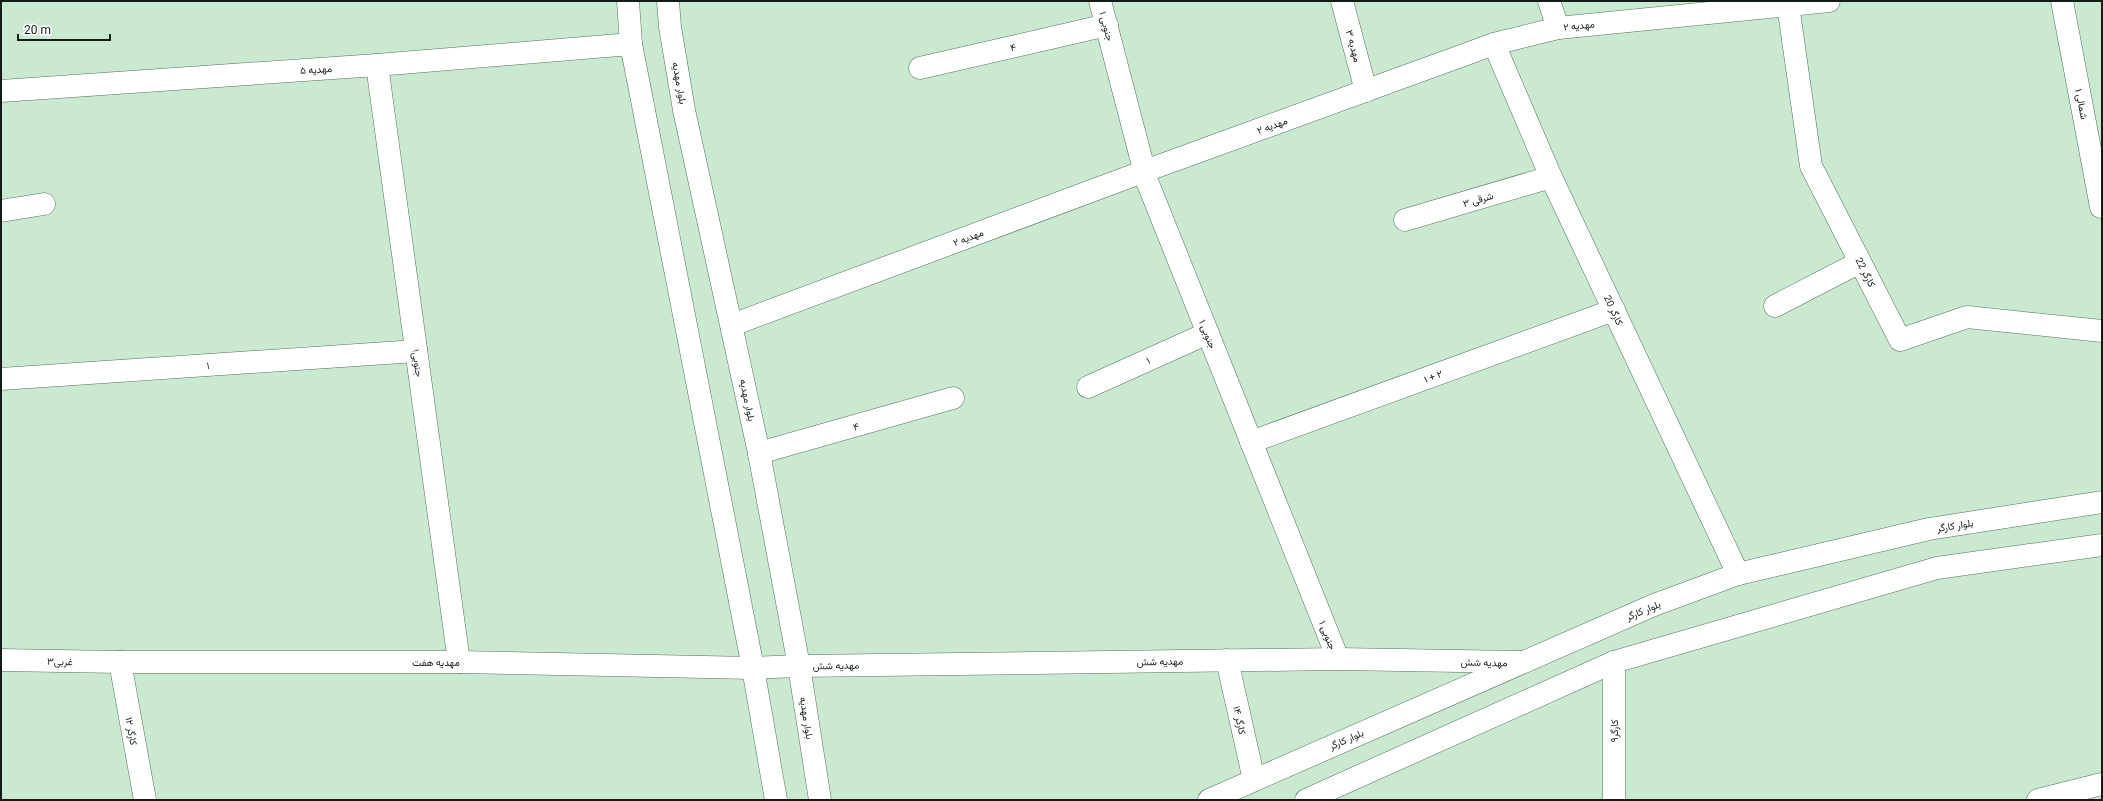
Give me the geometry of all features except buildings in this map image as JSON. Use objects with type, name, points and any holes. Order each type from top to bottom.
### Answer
[{"type":"street","points":[[628,1],[631,44],[753,668],[776,800]]},
{"type":"street","name":"بلوار مهدیه","points":[[668,1],[670,27],[684,110],[759,453],[799,666],[820,800]]},
{"type":"street","name":"۱ جنوبی","points":[[1100,1],[1145,170],[1251,442],[1338,659]]},
{"type":"street","name":"مهدیه ۳","points":[[1342,1],[1366,90]]},
{"type":"street","points":[[1549,1],[1558,28]]},
{"type":"street","name":"مهدیه ۲","points":[[732,325],[1145,170],[1494,44],[1558,28],[1732,9],[1788,6],[1829,1]]},
{"type":"street","name":"۱ شمالی","points":[[2062,1],[2101,207]]},
{"type":"street","name":"کارگر 22","points":[[1788,6],[1811,166],[1900,340],[1967,318],[2102,331]]},
{"type":"street","name":"۴","points":[[920,68],[1107,25]]},
{"type":"street","name":"مهدیه ۵","points":[[1,90],[377,65],[631,44]]},
{"type":"street","name":"کارگر 20","points":[[1494,44],[1551,177],[1738,574]]},
{"type":"street","name":"جنوبی۱","points":[[377,65],[459,662]]},
{"type":"street","name":"۳ شرقی","points":[[1405,220],[1551,177]]},
{"type":"street","points":[[1,211],[44,204]]},
{"type":"street","points":[[1775,306],[1860,262]]},
{"type":"street","name":"۱ + ۲","points":[[1251,442],[1614,310]]},
{"type":"street","name":"۱","points":[[1088,387],[1208,333]]},
{"type":"street","name":"۱","points":[[1,379],[416,350]]},
{"type":"street","name":"۴","points":[[759,453],[953,398]]},
{"type":"street","name":"بلوار کارگر","points":[[1209,800],[1654,605],[1738,574],[1929,529],[2102,502]]},
{"type":"street","points":[[1306,800],[1614,662],[1937,568],[2102,545]]},
{"type":"street","name":"مهدیه شش","points":[[753,668],[799,666],[1338,659],[1521,662]]},
{"type":"street","name":"غربی۳","points":[[1,660],[120,662]]},
{"type":"street","name":"کارگر ۱۴","points":[[1227,660],[1254,780]]},
{"type":"street","name":"مهدیه هفت","points":[[120,662],[459,662],[753,668]]},
{"type":"street","name":"کارگر ۱۲","points":[[120,662],[145,800]]},
{"type":"street","name":"کارگر۹","points":[[1614,662],[1614,800]]},
{"type":"street","points":[[2038,800],[2102,784]]}]
